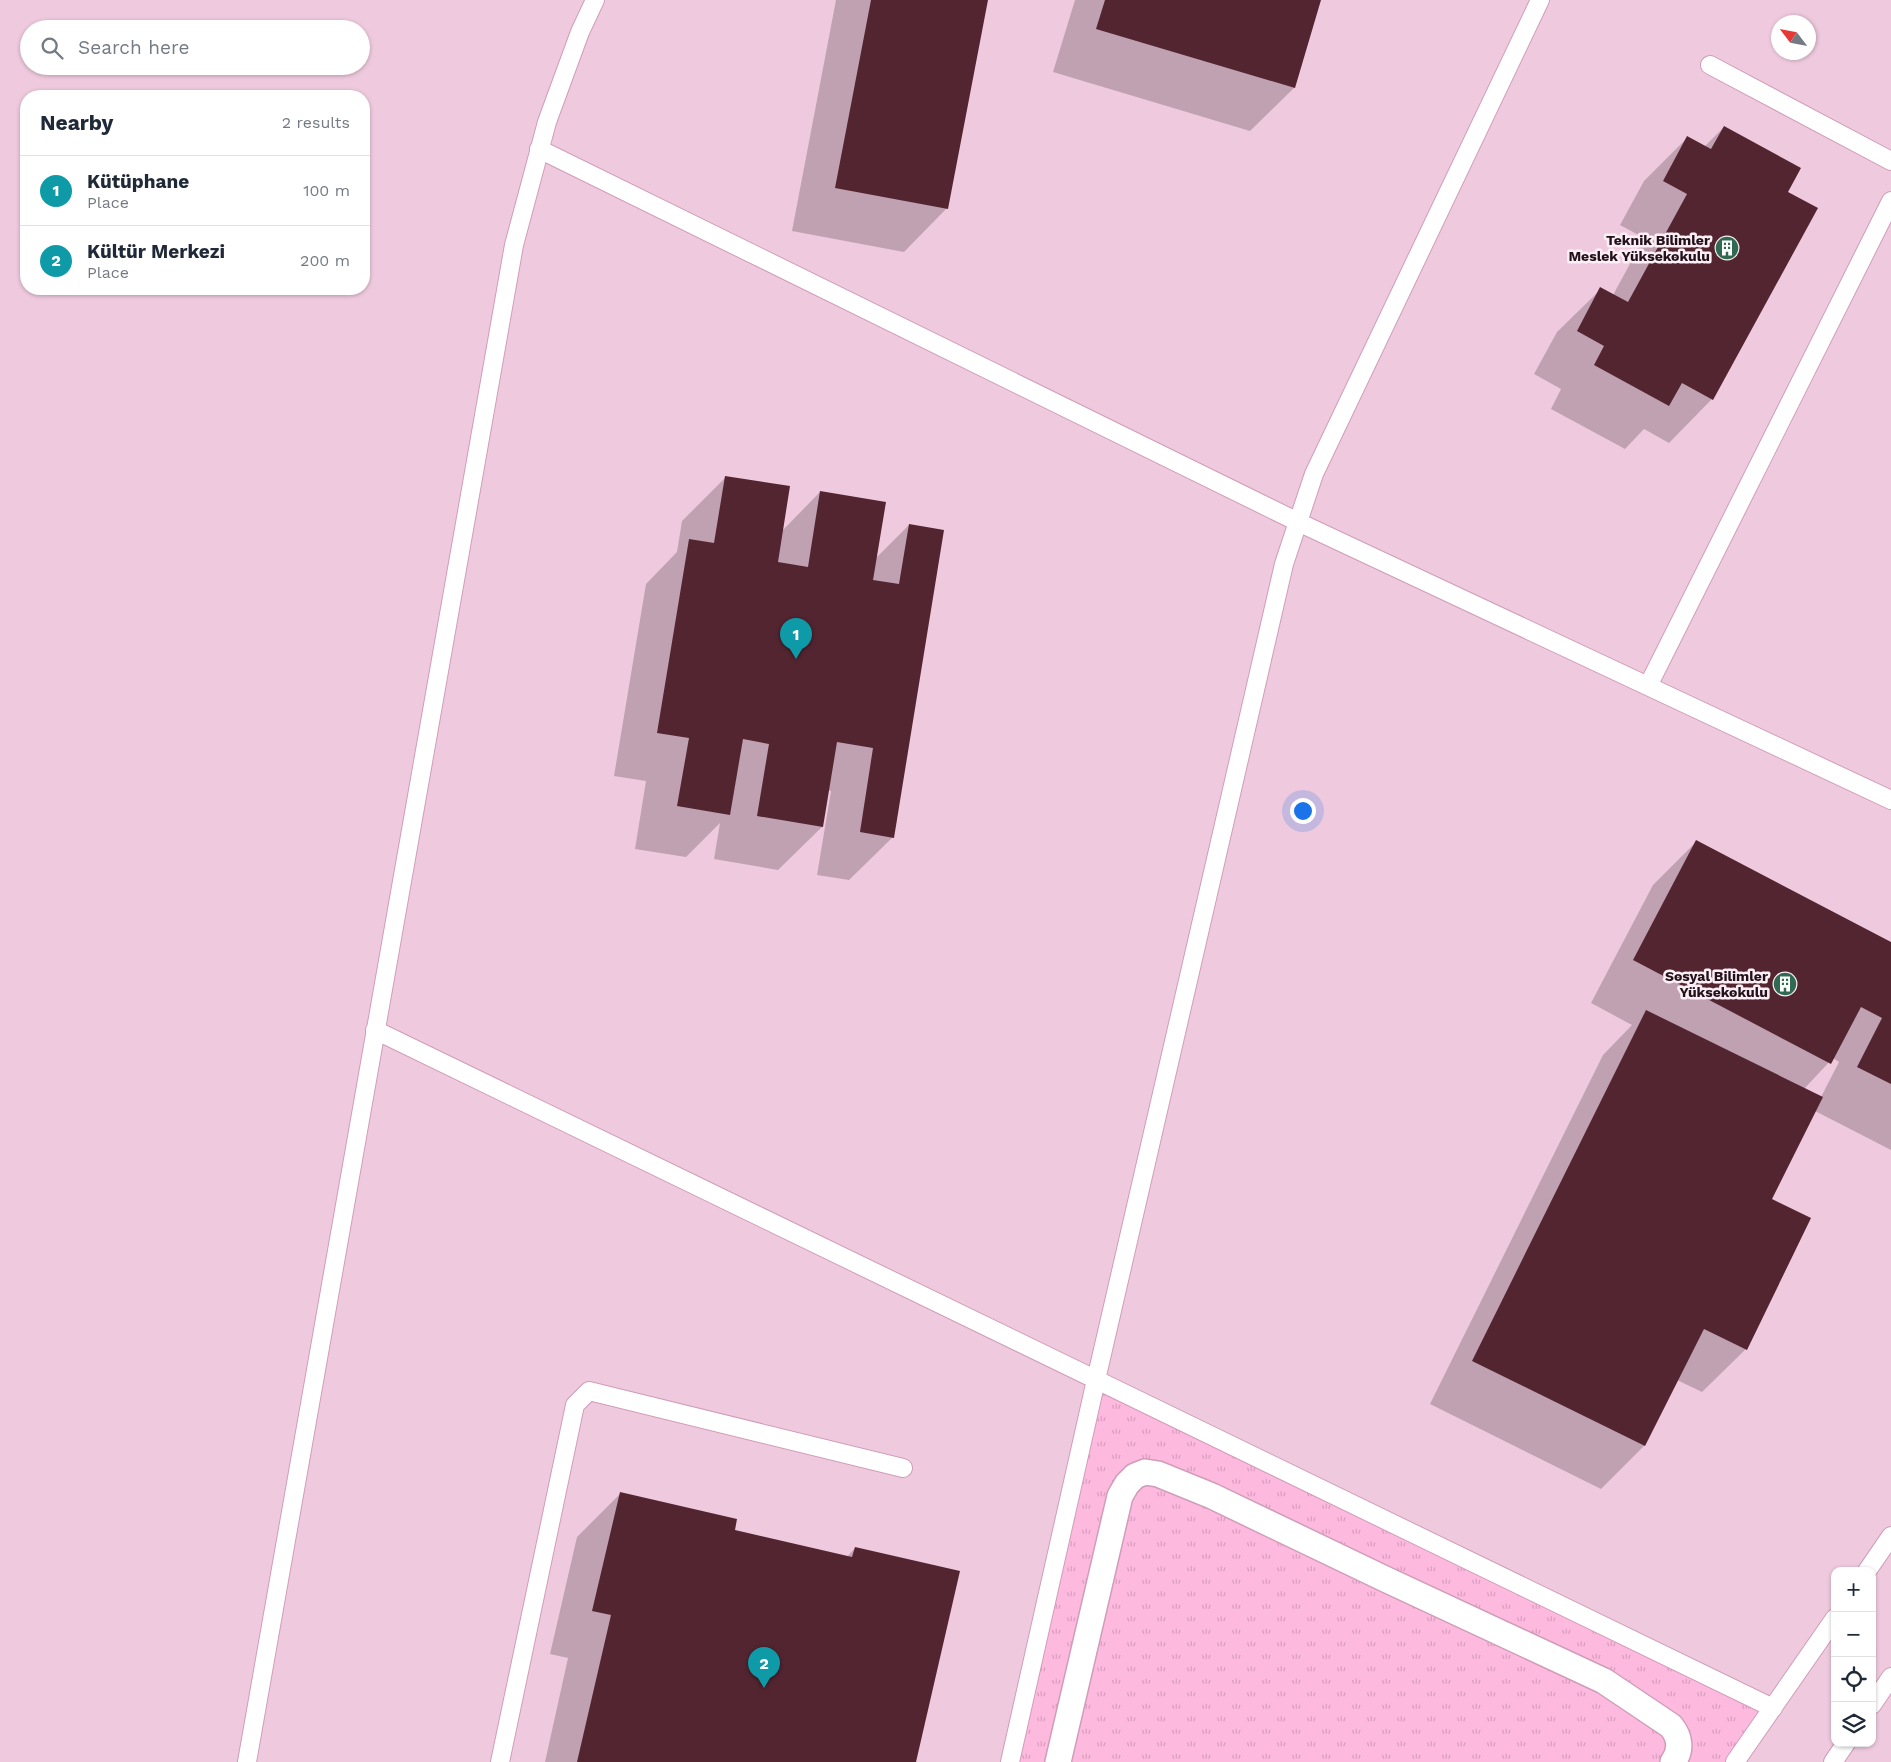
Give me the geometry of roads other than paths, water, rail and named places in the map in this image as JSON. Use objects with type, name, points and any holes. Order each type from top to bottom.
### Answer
[{"type":"street","points":[[1058,1762],[1120,1496],[1127,1484],[1135,1476],[1145,1472],[1158,1474],[1212,1496],[1604,1681],[1671,1726],[1676,1733],[1679,1750],[1673,1762]]},
{"type":"lane","points":[[247,1762],[514,245],[550,113],[580,32],[595,0]]},
{"type":"lane","points":[[1010,1762],[1284,564],[1314,474],[1540,0]]},
{"type":"lane","points":[[1710,65],[1891,161]]},
{"type":"lane","points":[[539,149],[1298,522],[1891,800]]},
{"type":"lane","points":[[1648,686],[1891,201]]},
{"type":"lane","points":[[375,1030],[1773,1708]]},
{"type":"lane","points":[[500,1762],[575,1405],[589,1391],[903,1468]]},
{"type":"lane","points":[[1870,1567],[1891,1536]]},
{"type":"lane","points":[[1736,1762],[1831,1624]]},
{"type":"lane","points":[[1874,1702],[1891,1678]]},
{"type":"lane","points":[[1833,1762],[1843,1747]]},
{"type":"place","name":"Teknik Bilimler Meslek Yüksekokulu","points":[[1727,248]]},
{"type":"place","name":"Kütüphane","points":[[796,659]]},
{"type":"place","name":"Sosyal Bilimler Yüksekokulu","points":[[1785,984]]},
{"type":"place","name":"Kültür Merkezi","points":[[764,1688]]}]
